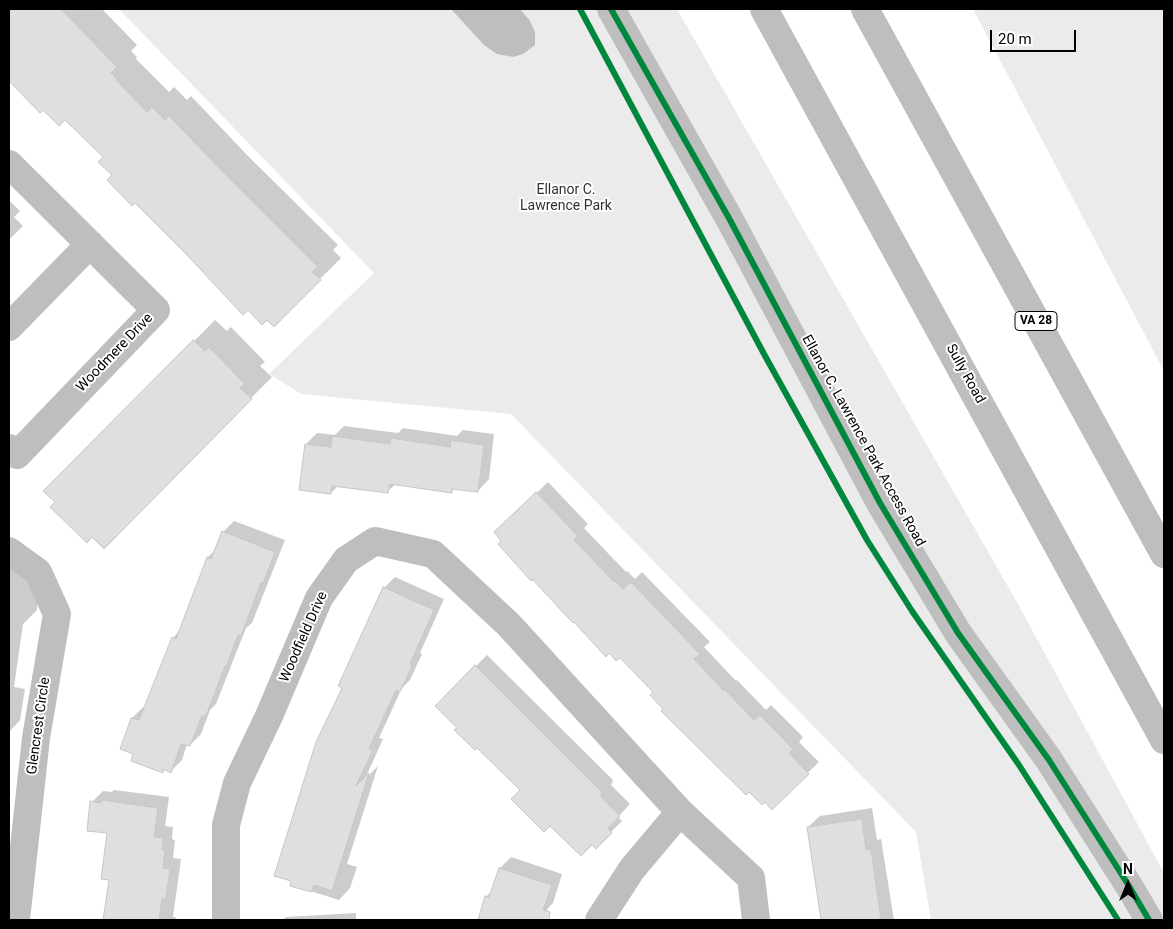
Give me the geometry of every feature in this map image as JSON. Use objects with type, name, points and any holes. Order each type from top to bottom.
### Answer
[{"type":"main road","name":"Ellanor C. Lawrence Park Access Road","points":[[611,9],[730,220],[880,503],[958,633],[1049,760],[1149,920]]},
{"type":"main road","name":"Sully Road","points":[[764,9],[1164,740]]},
{"type":"main road","name":"VA 28","points":[[864,9],[1164,554]]},
{"type":"main road","name":"Woodmere Drive","points":[[9,164],[156,310],[17,455],[9,448]]},
{"type":"main road","points":[[9,327],[90,244]]},
{"type":"main road","name":"Woodfield Drive","points":[[226,920],[226,826],[237,783],[269,716],[319,598],[346,560],[375,542],[433,554],[509,624],[680,812],[751,878],[756,920]]},
{"type":"main road","name":"Glencrest Circle","points":[[9,551],[38,572],[57,614],[36,738],[16,920]]},
{"type":"main road","points":[[599,920],[632,869],[680,812]]},
{"type":"green space","name":"Ellanor C. Lawrence Park","points":[[119,9],[677,9],[1018,604],[1164,873],[1164,920],[931,920],[916,832],[511,414],[301,394],[269,374],[374,273]]},
{"type":"green space","points":[[973,9],[1164,9],[1164,371]]},
{"type":"shaded area","points":[[451,9],[520,9],[530,21],[535,32],[535,45],[523,54],[513,57],[497,54],[484,45]]},
{"type":"building","points":[[9,9],[61,9],[117,67],[111,73],[147,112],[152,107],[165,120],[169,116],[318,267],[312,272],[321,280],[274,327],[267,320],[262,325],[248,310],[243,315],[135,203],[132,206],[107,180],[112,175],[98,162],[103,157],[65,120],[59,126],[43,110],[40,113],[9,81]]},
{"type":"building","points":[[193,340],[205,351],[209,347],[245,384],[240,388],[252,399],[104,549],[92,537],[87,543],[50,507],[55,502],[43,491]]},
{"type":"building","points":[[332,436],[390,444],[391,438],[450,447],[451,440],[484,445],[478,492],[452,489],[452,493],[390,484],[388,493],[332,486],[331,494],[299,490],[305,444],[331,447]]},
{"type":"building","points":[[536,492],[578,536],[574,540],[614,582],[623,589],[631,582],[700,654],[694,659],[724,691],[754,720],[760,715],[793,749],[789,753],[809,774],[772,810],[765,802],[762,805],[749,792],[746,795],[661,711],[663,709],[650,695],[653,692],[620,658],[616,661],[609,653],[606,657],[532,579],[531,581],[498,544],[501,541],[494,532]]},
{"type":"building","points":[[222,531],[275,552],[241,636],[238,635],[206,716],[202,716],[190,746],[181,744],[171,773],[163,769],[163,773],[131,761],[133,754],[120,749],[131,718],[139,720],[172,637],[176,639],[207,557],[211,559]]},
{"type":"building","points":[[383,587],[434,610],[400,692],[396,690],[369,749],[373,750],[356,786],[369,773],[332,891],[314,885],[311,892],[290,886],[291,881],[274,876],[316,742],[342,688],[338,686]]},
{"type":"building","points":[[475,665],[602,792],[601,797],[620,816],[608,828],[612,833],[596,849],[592,845],[581,856],[550,826],[544,832],[511,799],[520,790],[477,748],[475,750],[454,730],[457,728],[435,706]]},
{"type":"building","points":[[102,800],[158,808],[154,837],[163,838],[162,850],[165,850],[163,868],[170,869],[166,899],[162,899],[159,920],[103,920],[109,880],[101,879],[107,833],[87,831],[90,801],[101,803]]},
{"type":"building","points":[[862,819],[866,850],[871,849],[881,920],[821,920],[807,827]]},
{"type":"building","points":[[499,868],[552,885],[543,910],[550,912],[549,920],[478,920],[485,896],[489,897]]},
{"type":"cycle path","points":[[580,9],[764,354],[867,540],[912,611],[1019,765],[1118,920]]},
{"type":"cycle path","points":[[611,9],[730,220],[880,503],[958,633],[1049,760],[1149,920]]}]
